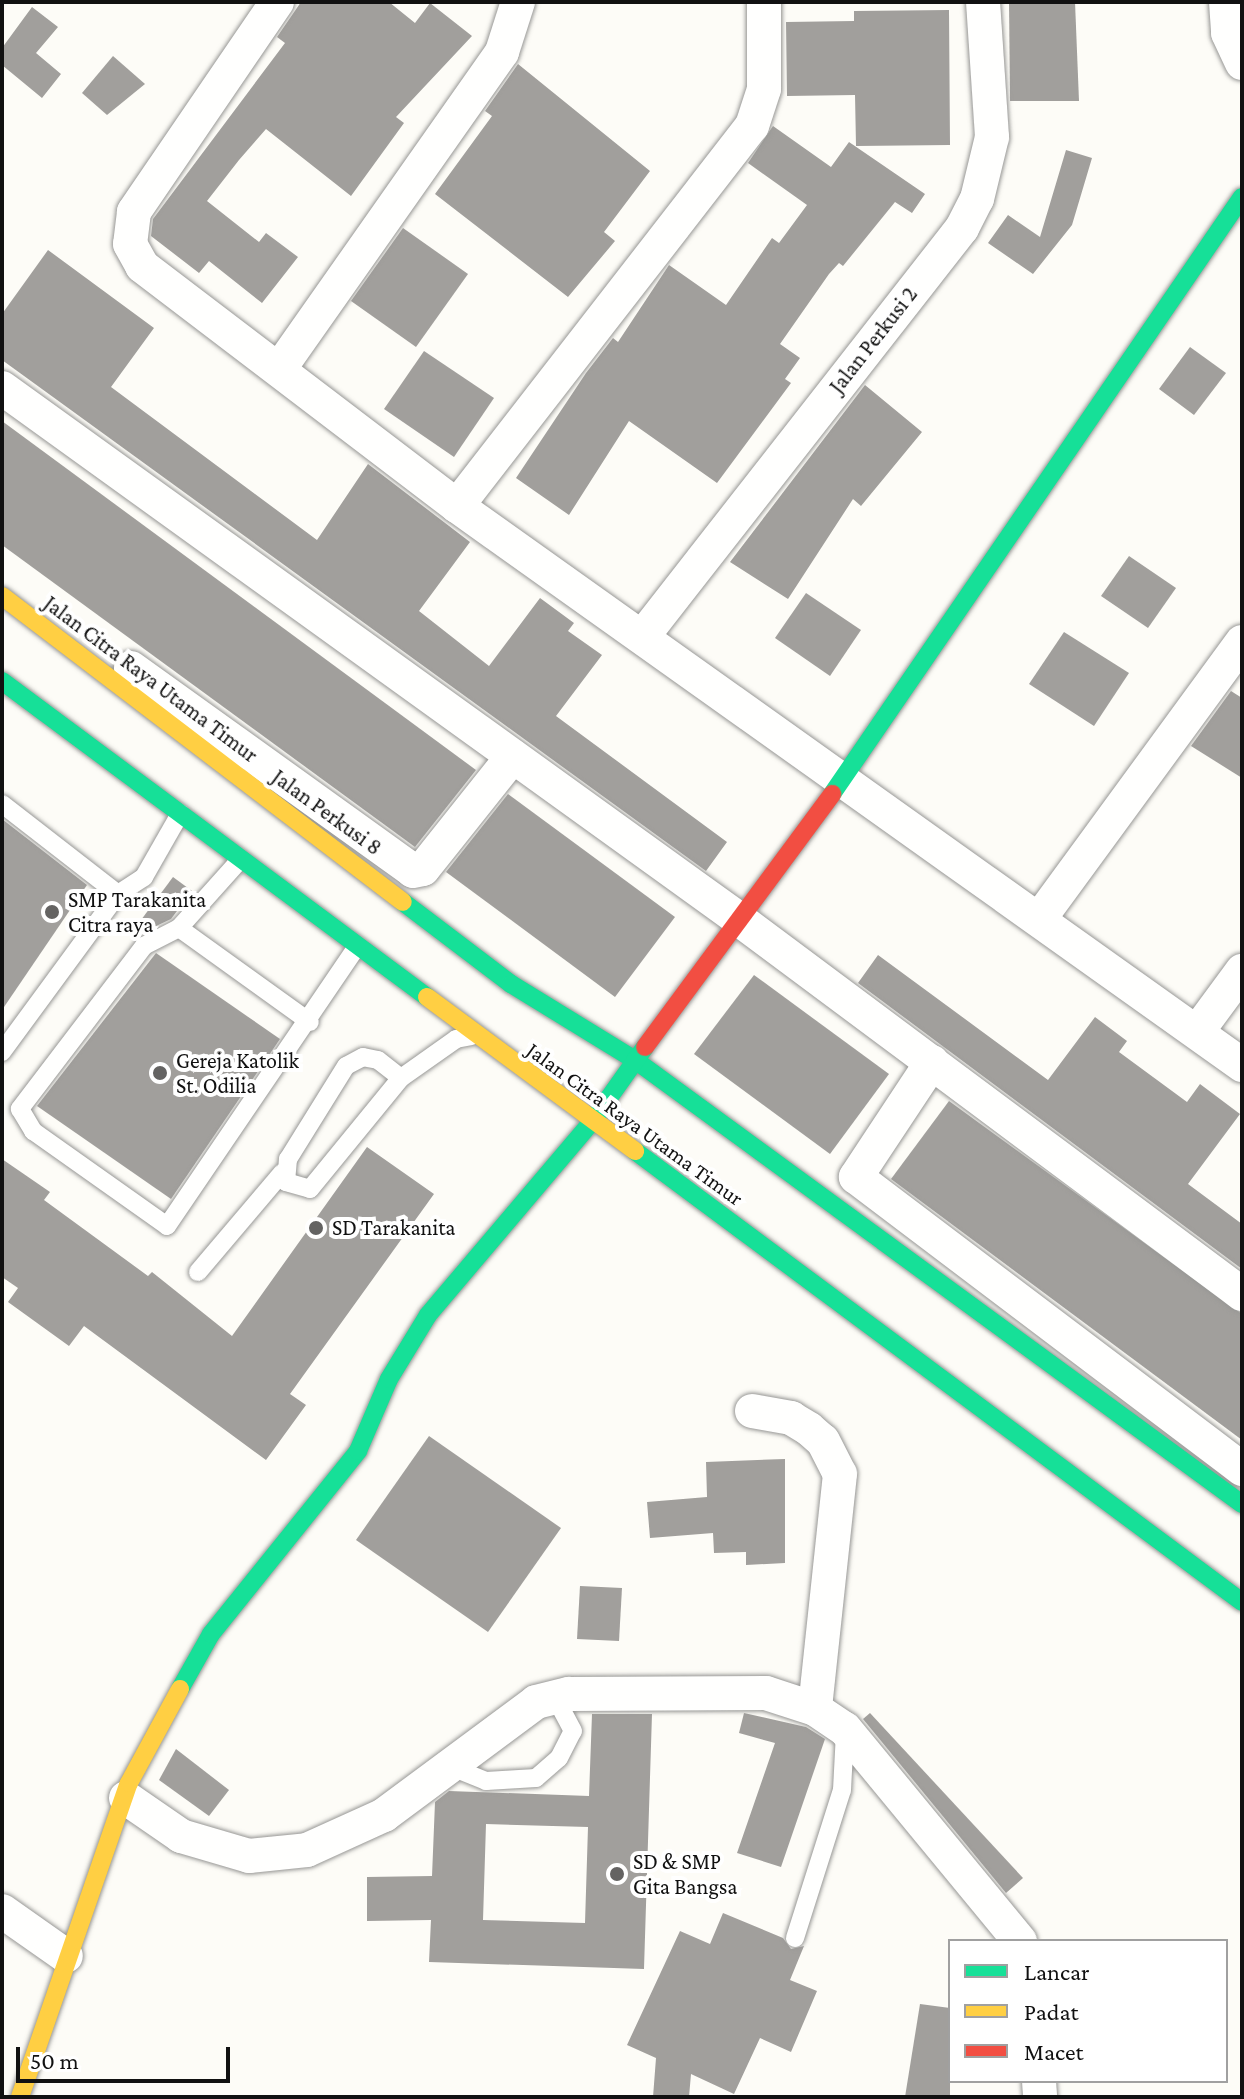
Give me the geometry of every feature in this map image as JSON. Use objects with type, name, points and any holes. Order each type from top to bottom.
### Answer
[{"type":"main road","points":[[20,2097],[66,1956],[126,1798],[211,1634],[358,1451],[389,1379],[428,1315],[591,1123],[736,917],[842,781],[1242,197]]},
{"type":"main road","name":"Jalan Citra Raya Utama Timur","points":[[2,596],[511,984],[635,1060],[1242,1504]]},
{"type":"main road","name":"Jalan Citra Raya Utama Timur","points":[[2,681],[591,1123],[1242,1602]]},
{"type":"main road","points":[[180,814],[219,762]]},
{"type":"street","points":[[277,2],[134,212],[130,244],[142,266],[280,368],[457,506],[1040,918],[1242,1065]]},
{"type":"street","points":[[280,368],[502,52],[518,2]]},
{"type":"street","points":[[457,506],[752,126],[764,89],[764,2]]},
{"type":"street","name":"Jalan Perkusi 2","points":[[643,636],[962,228],[977,199],[992,137],[983,2]]},
{"type":"street","points":[[1226,2],[1228,33],[1242,63]]},
{"type":"street","points":[[2,388],[736,917],[1242,1294]]},
{"type":"street","name":"Jalan Perkusi 8","points":[[2,573],[413,871],[423,869],[513,756]]},
{"type":"street","points":[[1040,918],[1242,642]]},
{"type":"street","points":[[1197,1032],[1242,971]]},
{"type":"street","points":[[932,1062],[856,1177],[1242,1469]]},
{"type":"street","points":[[752,1411],[791,1418],[809,1429],[823,1441],[840,1474],[815,1709]]},
{"type":"street","points":[[126,1798],[181,1836],[249,1856],[292,1852],[384,1815],[519,1711],[555,1697],[766,1693],[815,1709],[845,1729],[1018,1939]]},
{"type":"street","points":[[2,1911],[66,1956]]},
{"type":"lane","points":[[2,804],[118,894]]},
{"type":"lane","points":[[2,1052],[118,894],[144,877],[180,814]]},
{"type":"lane","points":[[239,861],[179,928],[144,946],[20,1109],[33,1131],[167,1226],[310,1022],[357,946]]},
{"type":"lane","points":[[179,928],[310,1022]]},
{"type":"lane","points":[[282,1173],[300,1191],[310,1189],[401,1078],[456,1039],[476,1035]]},
{"type":"lane","points":[[198,1272],[282,1173],[346,1066],[363,1057],[378,1060],[401,1078]]},
{"type":"lane","points":[[446,1765],[486,1781],[536,1778],[559,1758],[573,1731],[555,1697]]},
{"type":"lane","points":[[795,1938],[842,1790],[845,1729]]},
{"type":"building","points":[[301,2],[389,2],[415,23],[430,3],[472,36],[396,117],[404,123],[351,196],[266,129],[239,160],[207,201],[259,242],[266,233],[298,257],[262,303],[209,261],[199,273],[151,236],[153,219],[285,43],[277,37]]},
{"type":"building","points":[[1009,2],[1075,2],[1079,101],[1010,101]]},
{"type":"building","points":[[32,7],[58,27],[36,53],[61,74],[42,98],[2,65],[2,48]]},
{"type":"building","points":[[949,10],[950,145],[856,146],[855,95],[787,96],[786,22],[854,21],[854,11]]},
{"type":"building","points":[[113,56],[145,84],[107,115],[82,93]]},
{"type":"building","points":[[518,64],[650,171],[604,232],[615,241],[568,297],[435,194],[492,116],[485,111]]},
{"type":"building","points":[[773,126],[831,167],[849,142],[925,194],[912,213],[895,202],[843,266],[839,263],[829,274],[780,344],[800,358],[785,379],[791,383],[717,483],[629,421],[569,515],[516,478],[586,373],[613,338],[618,342],[669,265],[726,305],[772,238],[779,243],[807,205],[748,163]]},
{"type":"building","points":[[1066,150],[1092,158],[1072,225],[1033,274],[988,243],[1008,215],[1040,237]]},
{"type":"building","points":[[403,228],[468,274],[416,347],[351,301]]},
{"type":"building","points":[[48,250],[154,328],[111,387],[317,540],[368,464],[470,542],[419,611],[489,666],[540,598],[574,623],[568,631],[602,655],[556,716],[727,842],[706,871],[2,360],[2,314]]},
{"type":"building","points":[[1190,347],[1226,373],[1194,415],[1159,389]]},
{"type":"building","points":[[424,351],[494,398],[454,457],[384,409]]},
{"type":"building","points":[[865,385],[922,432],[861,506],[853,499],[788,599],[730,562]]},
{"type":"building","points":[[2,421],[476,770],[415,847],[2,545]]},
{"type":"building","points":[[1129,556],[1176,588],[1148,628],[1101,596]]},
{"type":"building","points":[[806,593],[861,630],[830,676],[775,638]]},
{"type":"building","points":[[1064,632],[1129,673],[1094,726],[1029,684]]},
{"type":"building","points":[[1231,691],[1242,698],[1242,778],[1191,746]]},
{"type":"building","points":[[508,794],[675,917],[615,997],[446,872]]},
{"type":"building","points":[[2,819],[87,885],[2,1010]]},
{"type":"building","points":[[173,877],[192,891],[171,919],[152,928],[141,920]]},
{"type":"building","name":"Gereja Katolik St. Odilia","points":[[156,953],[280,1039],[171,1199],[37,1106]]},
{"type":"building","points":[[878,955],[1048,1080],[1095,1017],[1127,1041],[1119,1052],[1187,1102],[1200,1084],[1240,1114],[1188,1184],[1242,1224],[1242,1269],[858,983]]},
{"type":"building","points":[[754,975],[889,1074],[830,1154],[694,1054]]},
{"type":"building","points":[[949,1101],[1242,1314],[1242,1440],[891,1179]]},
{"type":"building","points":[[367,1147],[434,1194],[290,1394],[306,1405],[266,1460],[84,1326],[69,1346],[8,1302],[18,1288],[2,1277],[2,1159],[50,1192],[44,1200],[148,1276],[152,1272],[232,1336]]},
{"type":"building","points":[[429,1436],[561,1528],[488,1632],[356,1540]]},
{"type":"building","points":[[785,1459],[785,1563],[746,1565],[746,1552],[714,1553],[713,1533],[650,1538],[647,1502],[707,1497],[706,1462]]},
{"type":"building","points":[[580,1586],[622,1588],[619,1641],[577,1639]]},
{"type":"building","points":[[744,1713],[806,1727],[825,1739],[781,1867],[737,1853],[775,1743],[739,1733]]},
{"type":"building","points":[[870,1713],[1023,1878],[1006,1893],[863,1719]]},
{"type":"building","name":"SD & SMP Gita Bangsa","points":[[592,1714],[652,1714],[644,1969],[429,1962],[431,1920],[367,1921],[367,1877],[432,1876],[435,1802],[449,1791],[589,1796]],"holes":[[[486,1824],[588,1827],[585,1923],[483,1920]]]},
{"type":"building","points":[[176,1749],[229,1790],[209,1816],[159,1780]]},
{"type":"building","points":[[723,1913],[783,1938],[791,1949],[804,1946],[790,1980],[817,1991],[791,2052],[760,2038],[734,2094],[691,2074],[689,2097],[653,2097],[656,2058],[627,2045],[680,1931],[710,1944]]},
{"type":"building","points":[[920,2004],[948,2008],[950,2097],[905,2097]]},
{"type":"traffic: fast","points":[[832,794],[1242,197]]},
{"type":"traffic: fast","points":[[2,681],[427,997]]},
{"type":"traffic: fast","points":[[403,902],[511,984],[635,1060],[1242,1504]]},
{"type":"traffic: fast","points":[[180,1689],[211,1634],[358,1451],[389,1379],[428,1315],[591,1123],[645,1047]]},
{"type":"traffic: fast","points":[[635,1151],[1242,1602]]},
{"type":"traffic: slow","points":[[2,596],[403,902]]},
{"type":"traffic: slow","points":[[427,997],[635,1151]]},
{"type":"traffic: slow","points":[[20,2097],[129,1783],[180,1689]]},
{"type":"traffic: jam","points":[[645,1047],[832,794]]},
{"type":"place","name":"SMP Tarakanita Citra raya","points":[[52,912]]},
{"type":"place","name":"Gereja Katolik St. Odilia","points":[[160,1073]]},
{"type":"place","name":"SD Tarakanita","points":[[316,1228]]},
{"type":"place","name":"SD & SMP Gita Bangsa","points":[[617,1874]]}]
